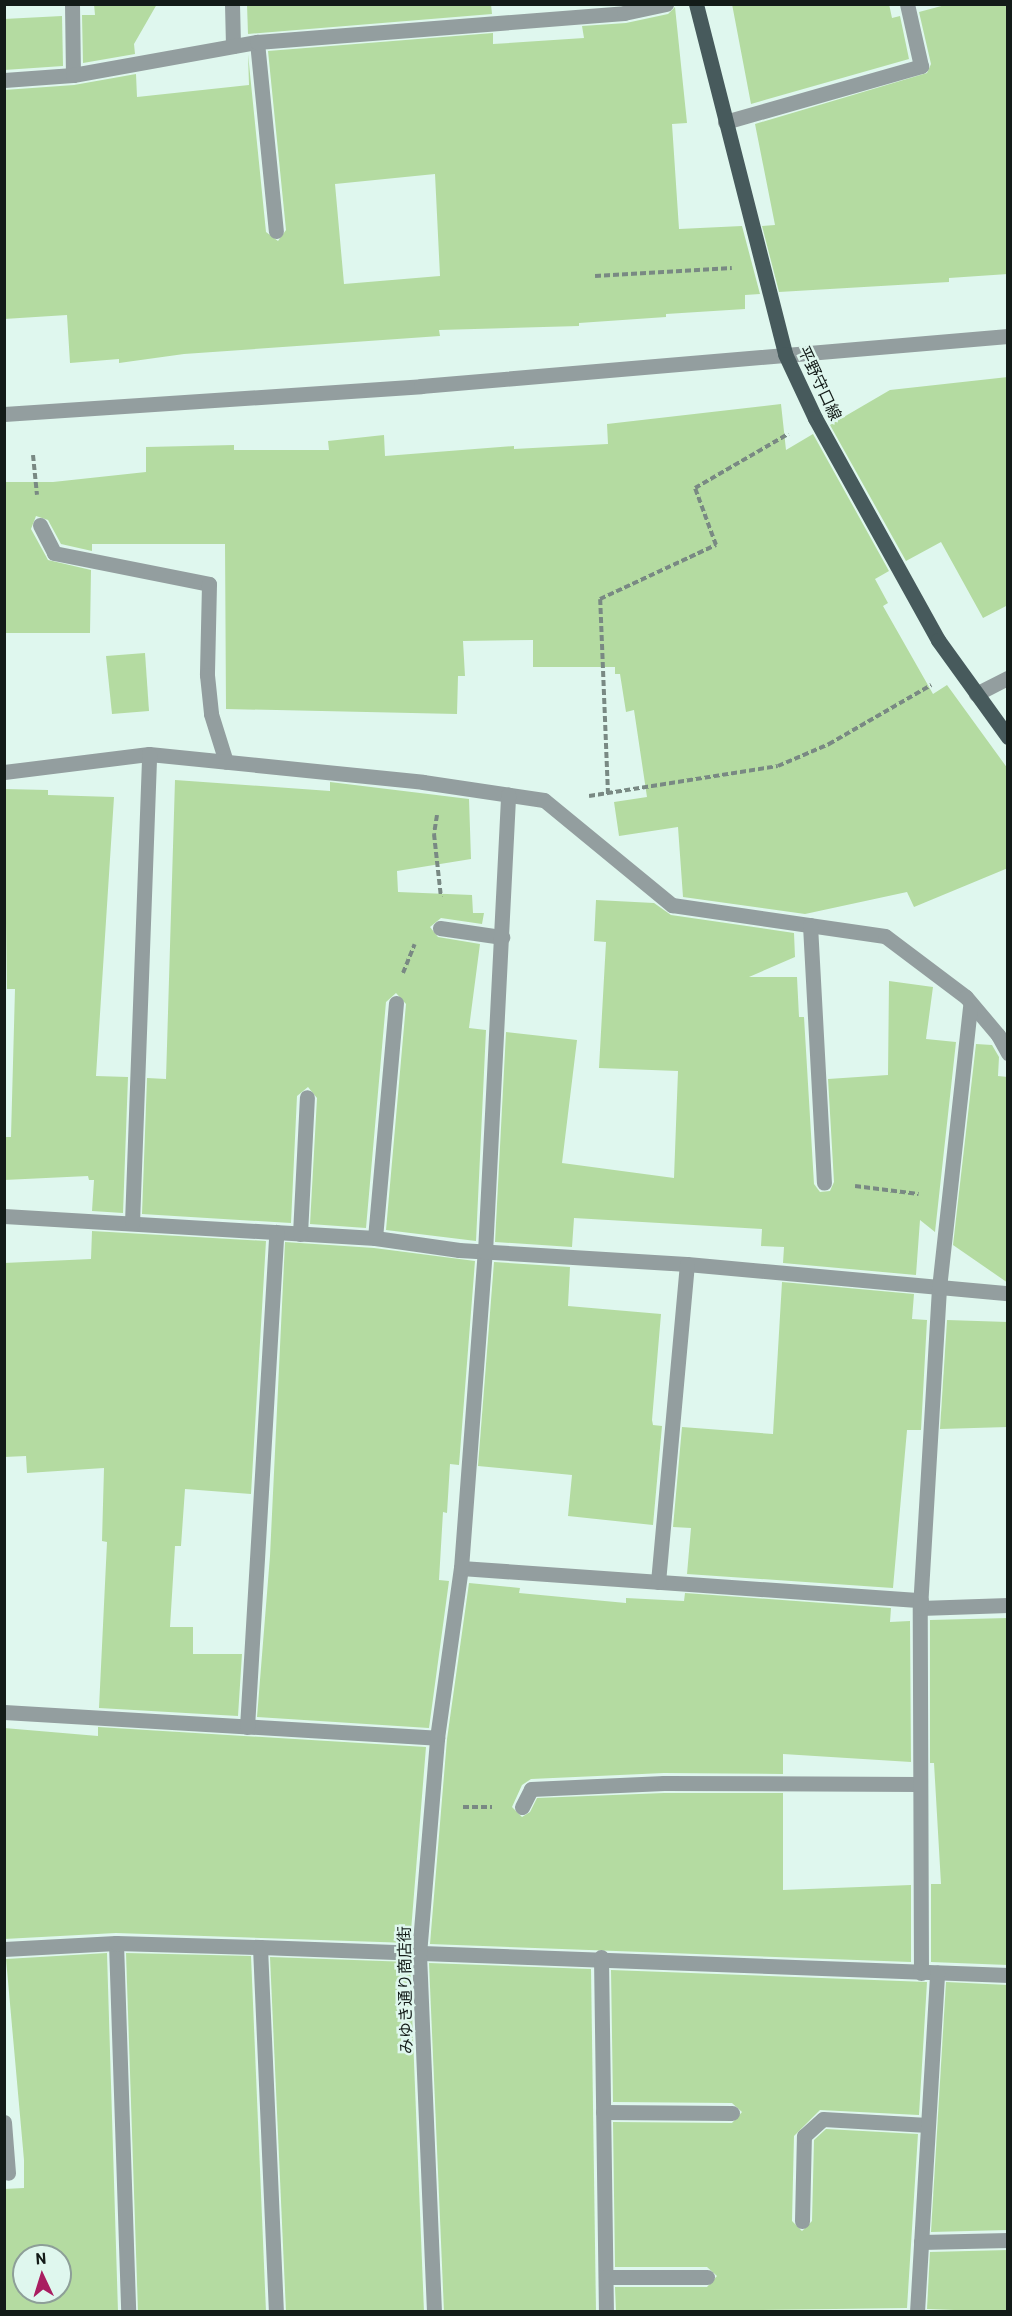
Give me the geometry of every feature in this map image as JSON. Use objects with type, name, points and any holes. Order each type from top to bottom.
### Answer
[{"type":"main road","name":"平野守口線","points":[[696,4],[785,354],[815,418],[938,640],[1008,737]]},
{"type":"street","points":[[72,4],[72,75]]},
{"type":"street","points":[[232,4],[233,46]]},
{"type":"street","points":[[4,80],[72,75],[257,42],[624,13],[666,4]]},
{"type":"street","points":[[725,122],[921,66],[907,4]]},
{"type":"street","points":[[257,42],[276,231]]},
{"type":"street","points":[[4,414],[421,386],[1008,336]]},
{"type":"street","points":[[40,525],[54,553],[208,584],[207,675],[212,714],[226,762]]},
{"type":"street","points":[[976,694],[1008,678]]},
{"type":"street","points":[[132,1224],[149,754]]},
{"type":"street","points":[[4,772],[149,754],[541,799],[672,905],[885,936],[966,997],[970,1005],[998,1035],[1008,1053]]},
{"type":"street","name":"みゆき通り商店街","points":[[434,2312],[419,1954],[436,1738],[461,1568],[485,1252],[508,795]]},
{"type":"street","points":[[810,925],[825,1183]]},
{"type":"street","points":[[440,928],[502,937]]},
{"type":"street","points":[[375,1238],[396,1003]]},
{"type":"street","points":[[921,1973],[919,1784],[921,1604],[939,1288],[970,1005]]},
{"type":"street","points":[[300,1234],[308,1097]]},
{"type":"street","points":[[4,1216],[375,1238],[485,1252],[687,1264],[1008,1293]]},
{"type":"street","points":[[247,1727],[276,1232]]},
{"type":"street","points":[[658,1582],[687,1264]]},
{"type":"street","points":[[461,1568],[921,1604],[1008,1605]]},
{"type":"street","points":[[4,1713],[436,1738]]},
{"type":"street","points":[[522,1807],[531,1789],[664,1783],[919,1784]]},
{"type":"street","points":[[116,1943],[128,2312]]},
{"type":"street","points":[[4,1949],[116,1943],[419,1954],[601,1957],[921,1973],[1008,1975]]},
{"type":"street","points":[[260,1947],[276,2312]]},
{"type":"street","points":[[601,1957],[606,2312]]},
{"type":"street","points":[[917,2312],[937,1973]]},
{"type":"street","points":[[603,2112],[732,2113]]},
{"type":"street","points":[[802,2221],[804,2136],[823,2119],[928,2125]]},
{"type":"street","points":[[4,2122],[8,2173]]},
{"type":"street","points":[[921,2242],[1008,2240]]},
{"type":"street","points":[[606,2277],[707,2277]]},
{"type":"path","points":[[595,276],[762,267]]},
{"type":"path","points":[[608,794],[600,598],[716,545],[695,488],[815,418]]},
{"type":"path","points":[[33,455],[40,525]]},
{"type":"path","points":[[541,799],[608,794],[778,766],[829,744],[958,669]]},
{"type":"path","points":[[825,1183],[948,1197]]},
{"type":"path","points":[[431,1807],[522,1807]]},
{"type":"building","points":[[94,4],[157,4],[134,44],[135,54],[83,63],[82,15],[95,15]]},
{"type":"building","points":[[247,4],[491,4],[492,14],[248,34]]},
{"type":"building","points":[[732,4],[889,4],[892,18],[900,16],[909,59],[751,104]]},
{"type":"building","points":[[949,4],[1008,4],[1008,274],[949,278],[949,282],[779,292],[762,226],[775,225],[755,124],[927,73],[931,64],[919,12]]},
{"type":"building","points":[[675,7],[687,123],[672,124],[679,229],[742,226],[760,294],[745,295],[745,309],[666,314],[666,317],[579,323],[579,326],[439,330],[440,336],[184,354],[119,363],[119,359],[70,363],[67,315],[4,319],[4,90],[74,85],[136,74],[137,97],[249,85],[248,54],[266,232],[278,241],[286,230],[268,51],[493,33],[493,44],[584,38],[582,26],[626,23],[668,14]],"holes":[[[435,174],[440,276],[344,284],[335,184]]]},
{"type":"building","points":[[62,16],[63,66],[4,70],[4,19]]},
{"type":"building","points":[[1008,377],[1008,605],[983,618],[941,542],[906,561],[830,425],[890,390]]},
{"type":"building","points":[[781,404],[786,450],[813,434],[889,571],[875,579],[888,603],[883,606],[933,694],[947,685],[1008,769],[1008,868],[914,907],[907,892],[805,914],[683,897],[678,827],[619,836],[614,802],[647,797],[634,710],[626,712],[620,674],[615,674],[615,667],[533,667],[533,640],[463,641],[465,676],[458,676],[457,714],[226,709],[225,544],[92,544],[92,551],[61,544],[48,520],[36,516],[31,529],[48,560],[91,570],[90,633],[4,633],[4,482],[53,482],[146,472],[146,447],[234,445],[234,450],[329,450],[328,441],[384,435],[385,456],[514,446],[514,449],[608,444],[607,424]]},
{"type":"building","points":[[145,653],[149,711],[112,714],[106,656]]},
{"type":"building","points":[[175,780],[330,791],[330,782],[469,799],[471,859],[397,871],[398,892],[472,895],[473,913],[484,913],[482,924],[441,918],[430,927],[438,937],[480,944],[469,1028],[486,1030],[476,1241],[386,1230],[406,1004],[396,993],[386,1002],[366,1228],[310,1224],[317,1098],[308,1087],[297,1096],[291,1223],[142,1214],[147,1078],[166,1079]]},
{"type":"building","points":[[4,789],[48,790],[48,795],[114,797],[96,1076],[128,1077],[123,1213],[92,1211],[94,1180],[89,1180],[88,1176],[4,1180],[4,1137],[11,1137],[15,989],[7,989]]},
{"type":"building","points":[[596,900],[654,903],[671,915],[794,933],[795,957],[749,977],[797,977],[799,1017],[804,1017],[814,1184],[820,1192],[830,1191],[834,1182],[828,1079],[888,1075],[889,981],[933,987],[926,1039],[956,1042],[935,1232],[920,1220],[916,1275],[783,1263],[784,1247],[761,1246],[762,1229],[574,1218],[572,1247],[495,1242],[506,1032],[577,1040],[562,1163],[674,1178],[678,1071],[599,1068],[606,942],[594,941]]},
{"type":"building","points":[[976,1044],[992,1045],[999,1057],[998,1076],[1008,1077],[1008,1283],[953,1245]]},
{"type":"building","points":[[92,1231],[266,1241],[251,1494],[185,1489],[181,1546],[175,1546],[170,1627],[193,1627],[193,1654],[242,1654],[238,1716],[99,1708],[107,1542],[102,1541],[104,1468],[27,1473],[26,1456],[4,1457],[4,1263],[91,1259]]},
{"type":"building","points":[[285,1242],[374,1248],[475,1261],[459,1465],[450,1464],[447,1513],[443,1512],[439,1580],[449,1581],[429,1728],[257,1717],[270,1556]]},
{"type":"building","points":[[494,1262],[570,1267],[568,1306],[661,1314],[652,1420],[653,1425],[662,1426],[653,1525],[568,1516],[572,1475],[478,1466]]},
{"type":"building","points":[[782,1282],[914,1294],[912,1319],[927,1320],[921,1430],[907,1430],[893,1588],[687,1574],[691,1528],[673,1527],[682,1427],[773,1434]]},
{"type":"building","points":[[947,1320],[1008,1322],[1008,1427],[940,1429]]},
{"type":"building","points":[[469,1583],[520,1588],[519,1593],[626,1603],[626,1598],[684,1601],[685,1593],[891,1608],[890,1622],[910,1621],[911,1762],[783,1754],[783,1774],[664,1773],[531,1779],[522,1785],[512,1807],[522,1817],[530,1812],[537,1798],[664,1793],[783,1793],[783,1890],[911,1885],[911,1962],[430,1944],[447,1739]]},
{"type":"building","points":[[1008,1618],[1008,1965],[931,1962],[931,1884],[941,1884],[934,1763],[930,1763],[930,1620]]},
{"type":"building","points":[[98,1727],[426,1747],[410,1943],[116,1933],[4,1939],[4,1728],[98,1736]]},
{"type":"building","points":[[107,1953],[118,2312],[4,2312],[4,2189],[24,2188],[24,2160],[6,1959]]},
{"type":"building","points":[[126,1953],[251,1956],[266,2312],[138,2312]]},
{"type":"building","points":[[270,1957],[410,1962],[424,2312],[286,2312]]},
{"type":"building","points":[[429,1963],[591,1969],[596,2312],[444,2312]]},
{"type":"building","points":[[611,1970],[927,1982],[919,2115],[820,2110],[794,2136],[792,2221],[802,2231],[812,2221],[814,2140],[826,2129],[918,2134],[907,2308],[616,2312],[615,2287],[707,2287],[717,2276],[707,2267],[615,2267],[613,2122],[732,2123],[742,2112],[732,2103],[613,2102]]},
{"type":"building","points":[[946,1982],[1008,1985],[1008,2230],[931,2232]]},
{"type":"building","points":[[1008,2250],[1008,2312],[927,2309],[930,2252]]}]
